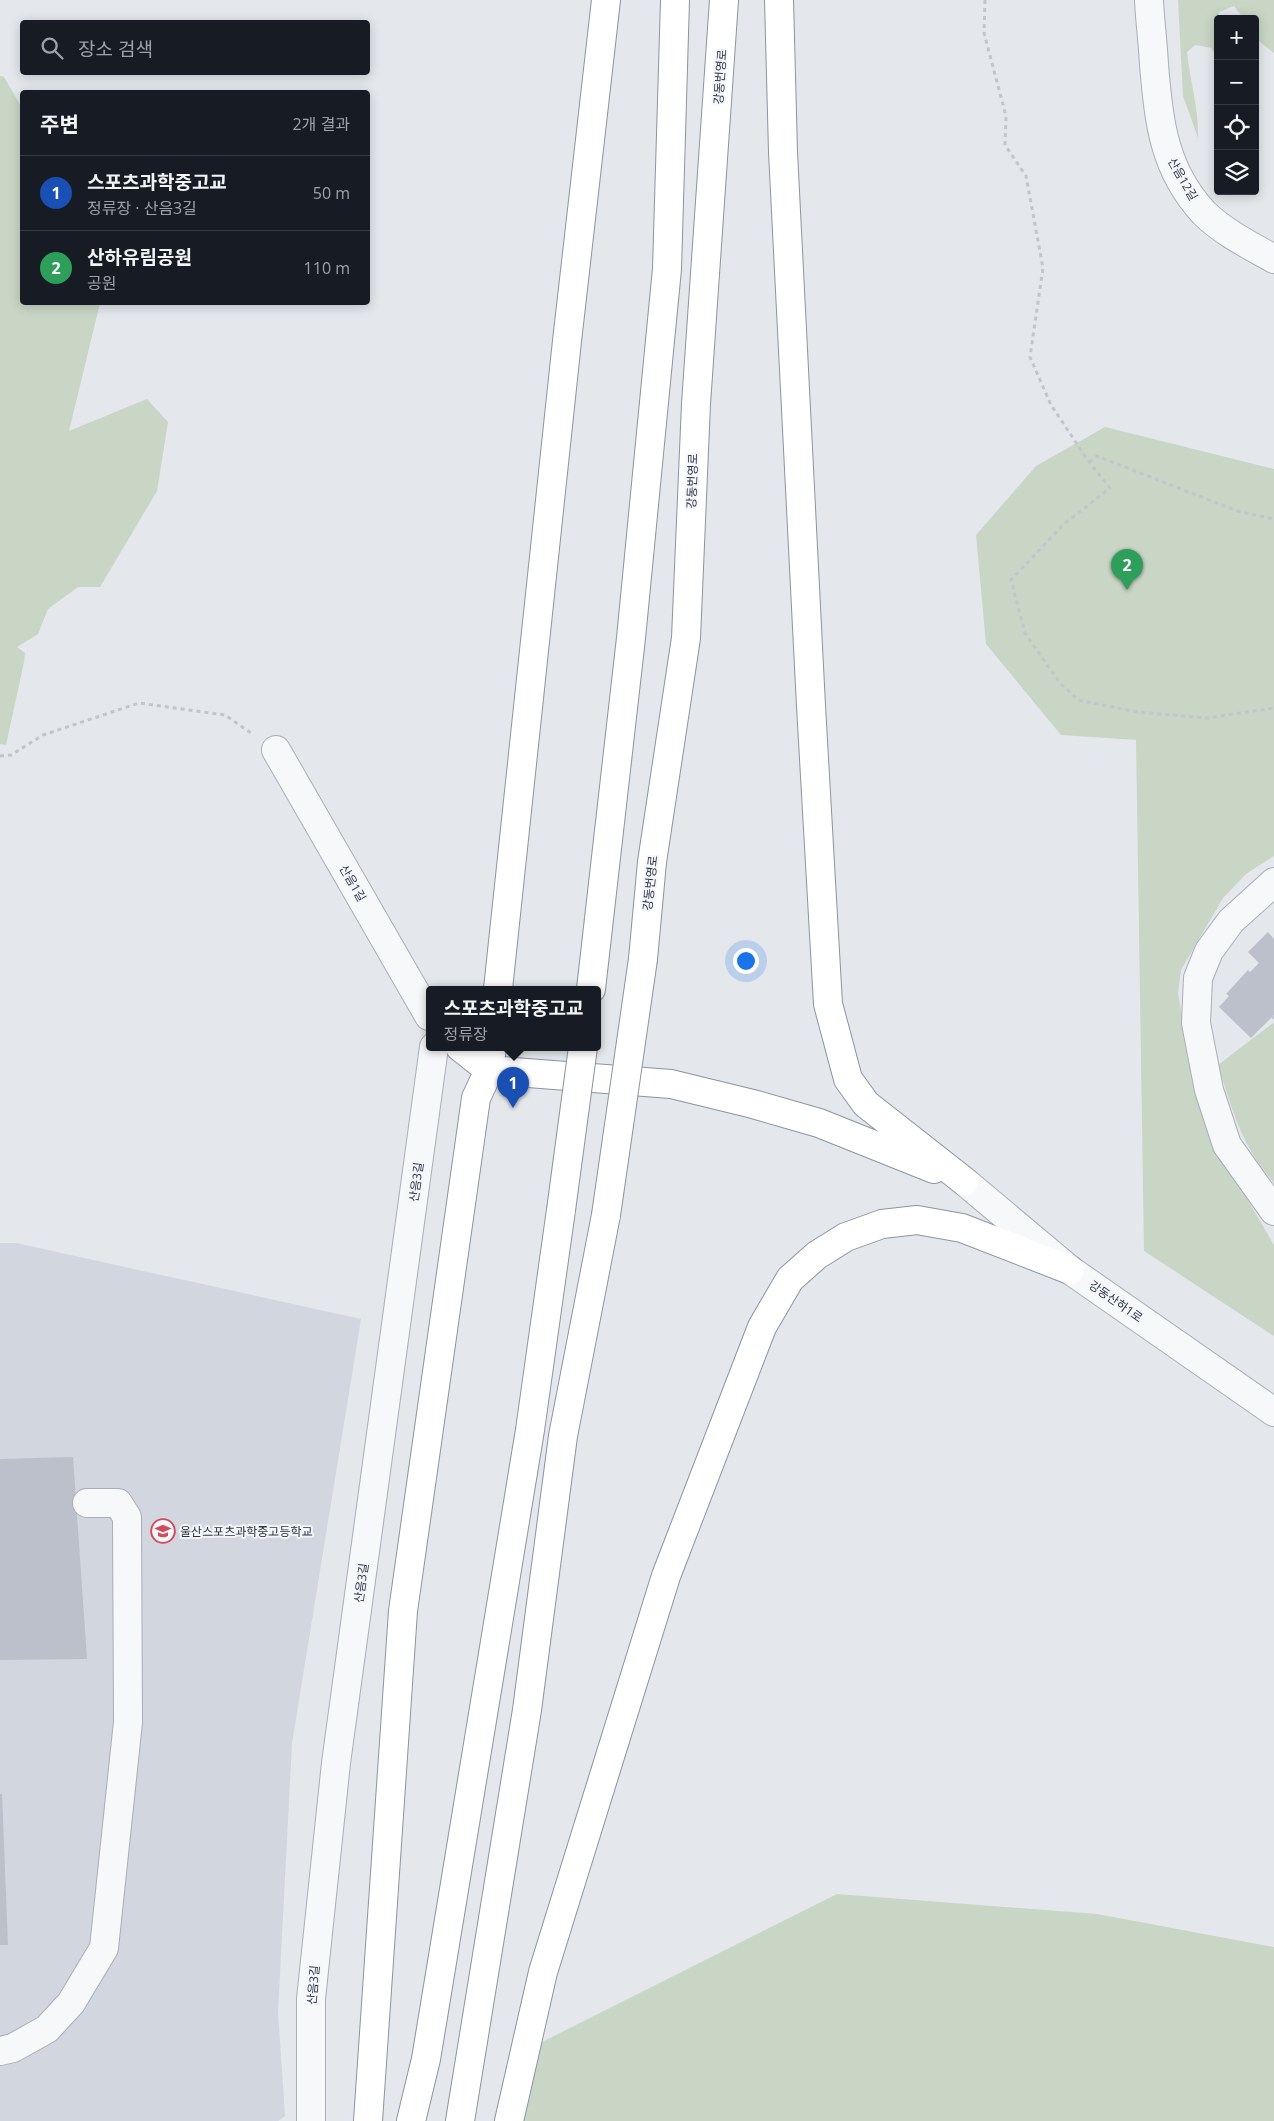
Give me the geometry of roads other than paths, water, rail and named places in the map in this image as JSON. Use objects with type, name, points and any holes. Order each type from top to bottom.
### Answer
[{"type":"highway","points":[[498,986],[567,341],[606,0]]},
{"type":"highway","points":[[591,986],[648,480],[667,269],[675,0]]},
{"type":"highway","name":"강동번영로","points":[[460,2121],[527,1710],[563,1436],[606,1215],[643,959],[652,862],[686,638],[696,404],[724,0]]},
{"type":"highway","points":[[779,0],[783,152],[810,706],[828,1004],[848,1079],[862,1098],[881,1116],[964,1181]]},
{"type":"highway","points":[[471,1051],[491,1058],[671,1084],[819,1123],[964,1181]]},
{"type":"highway","points":[[412,2121],[426,2058],[530,1430],[582,1051]]},
{"type":"highway","points":[[368,2121],[403,1611],[476,1098],[491,1058]]},
{"type":"highway","points":[[509,2121],[542,1972],[666,1576],[762,1327],[790,1279],[817,1255],[846,1237],[882,1224],[917,1220],[962,1228],[1070,1270]]},
{"type":"street","name":"산음12길","points":[[1149,0],[1159,121],[1165,145],[1175,170],[1205,214],[1247,244],[1274,259]]},
{"type":"street","name":"산음1길","points":[[276,750],[426,1011]]},
{"type":"street","points":[[1274,882],[1231,921],[1209,951],[1198,978],[1196,1023],[1208,1090],[1227,1145],[1274,1210]]},
{"type":"street","name":"산음3길","points":[[311,2121],[311,1999],[335,1772],[433,1051]]},
{"type":"street","name":"강동산하1로","points":[[964,1181],[1070,1270],[1274,1412]]},
{"type":"street","points":[[0,2052],[13,2048],[47,2029],[71,2002],[104,1948],[128,1722],[127,1517],[118,1503],[87,1503]]},
{"type":"place","name":"산하유림공원","points":[[1127,590]]},
{"type":"place","name":"스포츠과학중고교","points":[[513,1108]]},
{"type":"place","name":"울산스포츠과학중고등학교","points":[[163,1531]]}]
